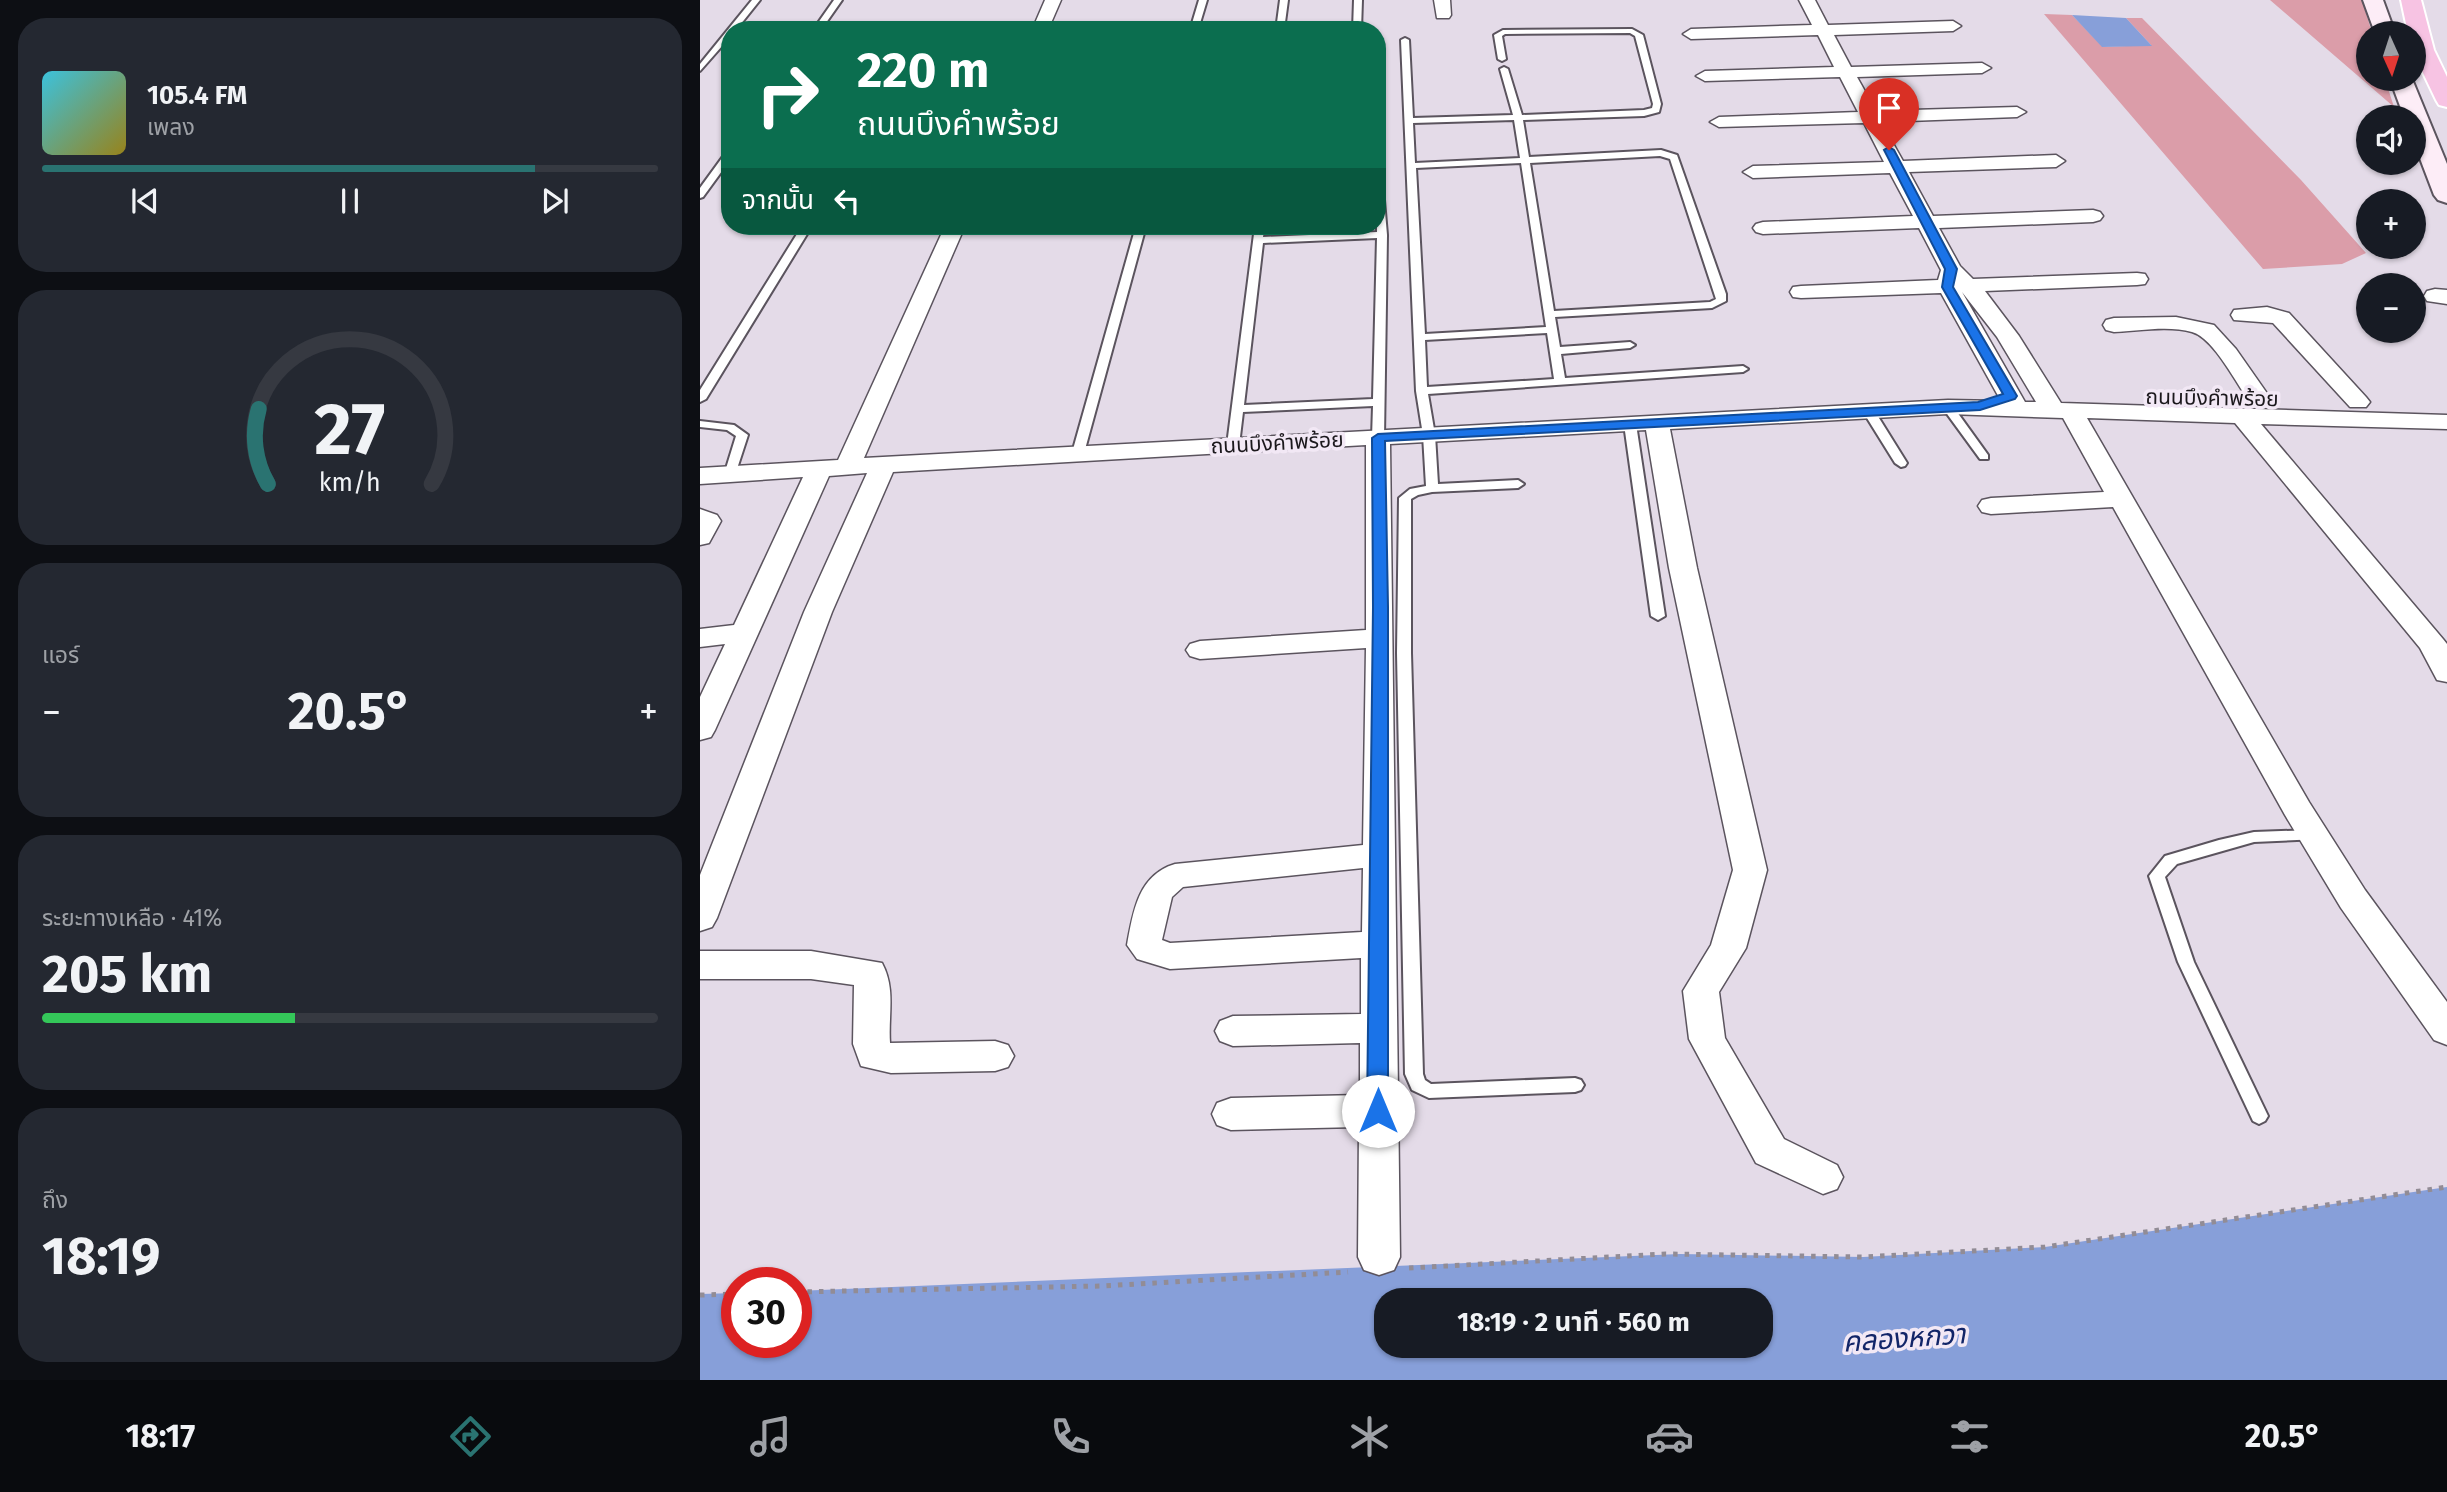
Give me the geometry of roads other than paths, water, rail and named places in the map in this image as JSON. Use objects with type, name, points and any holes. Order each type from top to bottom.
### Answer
[{"type":"highway","points":[[2411,0],[2423,50],[2447,100]]},
{"type":"main road","points":[[2373,0],[2381,21]]},
{"type":"main road","points":[[2406,91],[2447,195]]},
{"type":"street","points":[[1044,21],[1053,0]]},
{"type":"street","points":[[1807,0],[1928,222],[1956,281],[1982,346],[2014,403]]},
{"type":"street","points":[[1691,34],[1953,26]]},
{"type":"street","points":[[1706,76],[1982,68]]},
{"type":"street","points":[[1719,122],[2017,112]]},
{"type":"street","points":[[1753,172],[2056,161]]},
{"type":"street","points":[[1763,228],[2093,216]]},
{"type":"street","points":[[847,469],[951,235]]},
{"type":"street","points":[[1801,292],[1956,281],[2137,279]]},
{"type":"street","points":[[1956,281],[2013,343],[2122,499],[2297,807],[2353,899],[2447,1030]]},
{"type":"street","points":[[2242,314],[2267,314],[2281,318],[2358,402]]},
{"type":"street","points":[[2114,325],[2187,325],[2205,330],[2222,348],[2250,406],[2332,521],[2433,645],[2447,673]]},
{"type":"street","points":[[1982,346],[2013,343]]},
{"type":"street","name":"ถนนบึงคำพร้อย","points":[[700,476],[2014,403],[2250,406],[2358,402],[2447,406]]},
{"type":"street","name":"ถนนบึงคำพร้อย","points":[[2250,406],[2447,422]]},
{"type":"street","points":[[1644,423],[1683,568],[1750,870],[1728,948],[1701,991],[1707,1039],[1770,1151],[1823,1177]]},
{"type":"street","points":[[1378,438],[1380,970],[1377,1028],[1382,1266]]},
{"type":"street","points":[[700,918],[818,612],[883,466]]},
{"type":"street","points":[[700,730],[819,470]]},
{"type":"street","points":[[1991,506],[2122,499]]},
{"type":"street","points":[[700,517],[708,521],[700,537]]},
{"type":"street","points":[[700,638],[743,634]]},
{"type":"street","points":[[1200,650],[1379,638]]},
{"type":"street","points":[[1378,855],[1175,876],[1163,883],[1156,893],[1144,945],[1149,950],[1170,956],[1379,944]]},
{"type":"street","points":[[700,965],[811,965],[869,973],[875,990],[870,1042],[874,1055],[891,1058],[995,1056]]},
{"type":"street","points":[[1233,1031],[1377,1028]]},
{"type":"street","points":[[1231,1114],[1378,1111]]},
{"type":"lane","points":[[739,21],[756,0]]},
{"type":"lane","points":[[823,21],[838,0]]},
{"type":"lane","points":[[1196,21],[1202,0]]},
{"type":"lane","points":[[1281,21],[1284,0]]},
{"type":"lane","points":[[1357,21],[1358,0]]},
{"type":"lane","points":[[1410,121],[1518,117],[1644,113],[1656,110],[1657,104],[1639,35],[1633,31],[1503,32],[1499,35],[1503,64],[1518,117],[1560,381]]},
{"type":"lane","points":[[1405,40],[1422,391],[1429,435],[1432,488]]},
{"type":"lane","points":[[700,69],[721,43]]},
{"type":"lane","points":[[1412,166],[1661,153],[1674,158],[1721,294],[1721,302],[1712,305],[1550,314]]},
{"type":"lane","points":[[700,195],[721,166]]},
{"type":"lane","points":[[700,398],[801,235]]},
{"type":"lane","points":[[1078,453],[1138,235]]},
{"type":"lane","points":[[1233,445],[1258,235]]},
{"type":"lane","points":[[1258,240],[1382,235],[1378,438]]},
{"type":"lane","points":[[1421,337],[1552,330]]},
{"type":"lane","points":[[1556,351],[1630,345]]},
{"type":"lane","points":[[1422,391],[1743,369]]},
{"type":"lane","points":[[1237,409],[1379,402]]},
{"type":"lane","points":[[1948,407],[1984,457]]},
{"type":"lane","points":[[1868,410],[1901,463]]},
{"type":"lane","points":[[1644,423],[1658,616]]},
{"type":"lane","points":[[700,424],[730,427],[742,435],[730,475]]},
{"type":"lane","points":[[1518,484],[1432,488],[1415,492],[1405,498],[1404,666],[1414,1074],[1418,1085],[1429,1091],[1575,1085]]},
{"type":"lane","points":[[2259,1116],[2186,962],[2157,876],[2171,860],[2218,846],[2254,837],[2315,835]]},
{"type":"water","points":[[2072,15],[2126,18],[2152,46],[2102,47]]},
{"type":"water","name":"คลองหกวา","points":[[2447,1187],[2447,1380],[700,1380],[700,1294],[721,1293],[721,1358],[812,1358],[812,1290],[1680,1254],[1863,1257],[2045,1247]]}]
